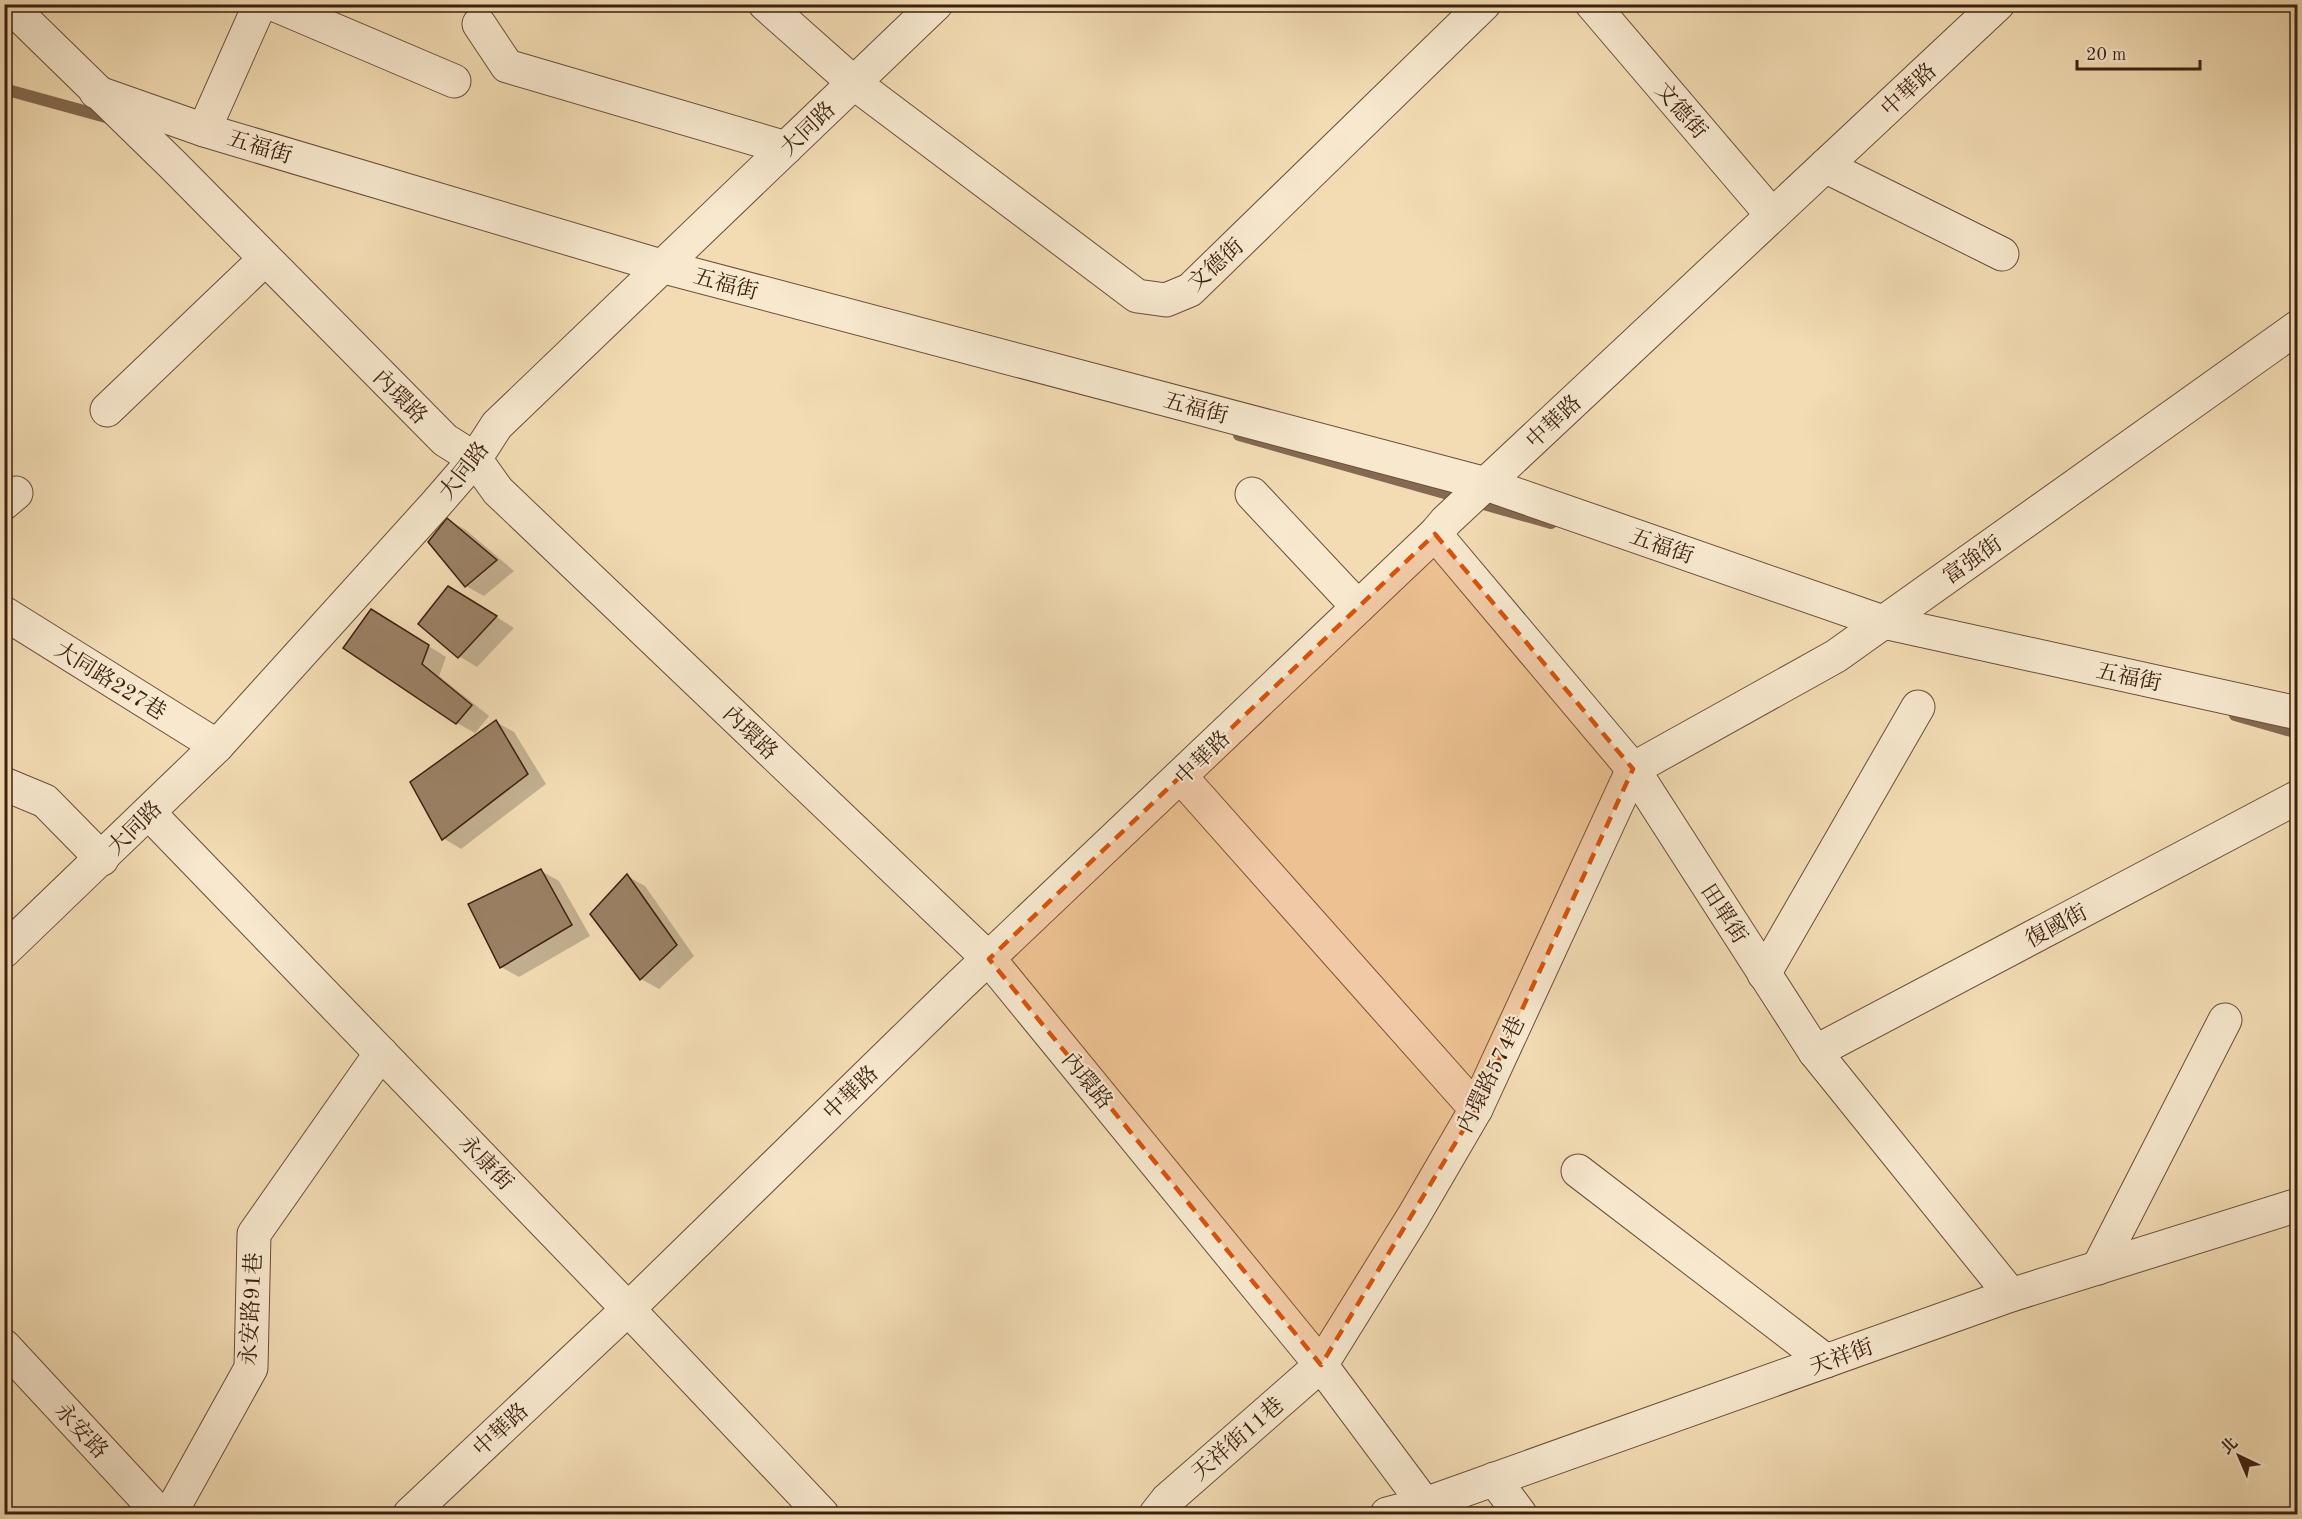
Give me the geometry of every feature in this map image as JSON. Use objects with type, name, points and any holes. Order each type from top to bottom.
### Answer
[{"type":"street","name":"內環路","points":[[9,4],[96,92],[173,165],[445,440],[475,459],[498,491],[989,959],[1321,1365],[1429,1509]]},
{"type":"street","points":[[204,130],[260,4]]},
{"type":"street","points":[[273,4],[454,81]]},
{"type":"street","name":"文德街","points":[[765,4],[854,83],[1137,296],[1166,300],[1190,290],[1484,4]]},
{"type":"street","name":"大同路","points":[[4,951],[217,746],[475,459],[497,425],[936,4]]},
{"type":"street","name":"文德街","points":[[1592,4],[1773,215]]},
{"type":"street","name":"中華路","points":[[410,1515],[628,1309],[989,959],[1440,528],[1998,4]]},
{"type":"street","points":[[479,24],[507,66],[786,148]]},
{"type":"street","name":"五福街","points":[[96,92],[649,279],[1480,490],[1877,626],[2298,713]]},
{"type":"street","points":[[1825,166],[2002,254]]},
{"type":"street","points":[[107,410],[266,259]]},
{"type":"street","name":"富強街","points":[[1633,770],[1836,656],[2298,327]]},
{"type":"street","points":[[1252,494],[1358,607]]},
{"type":"street","name":"田單街","points":[[1440,528],[1633,770],[1815,1052],[2011,1295]]},
{"type":"street","name":"大同路227巷","points":[[4,613],[217,746]]},
{"type":"street","points":[[1764,974],[1918,708]]},
{"type":"street","name":"內環路574巷","points":[[1321,1365],[1413,1218],[1476,1109],[1633,770]]},
{"type":"street","points":[[1181,777],[1476,1109]]},
{"type":"street","points":[[4,784],[45,801],[102,859]]},
{"type":"street","name":"復國街","points":[[1815,1052],[2298,797]]},
{"type":"street","name":"永康街","points":[[149,813],[628,1309],[822,1515]]},
{"type":"street","points":[[2098,1268],[2225,1020]]},
{"type":"street","name":"永安路91巷","points":[[170,1515],[251,1368],[254,1234],[381,1053]]},
{"type":"street","points":[[1578,1172],[1826,1361]]},
{"type":"street","name":"天祥街","points":[[1388,1515],[1429,1509],[1494,1479],[2011,1295],[2298,1205]]},
{"type":"street","name":"永安路","points":[[4,1346],[160,1515]]},
{"type":"street","name":"天祥街11巷","points":[[1156,1515],[1167,1500],[1321,1365]]},
{"type":"street","points":[[1494,1479],[1520,1515]]},
{"type":"highlighted area","points":[[1435,534],[1633,769],[1476,1109],[1321,1365],[989,959]]},
{"type":"building","points":[[447,518],[497,560],[465,587],[428,542]]},
{"type":"building","points":[[448,586],[497,616],[458,658],[418,624]]},
{"type":"building","points":[[371,609],[429,645],[422,664],[472,705],[456,724],[343,648]]},
{"type":"building","points":[[496,720],[528,774],[442,840],[410,782]]},
{"type":"building","points":[[541,869],[572,925],[500,968],[468,904]]},
{"type":"building","points":[[627,874],[677,945],[640,980],[590,914]]},
{"type":"waterway","points":[[4,89],[113,119]]},
{"type":"waterway","points":[[1239,435],[1551,523]]},
{"type":"waterway","points":[[2235,715],[2298,733]]}]
